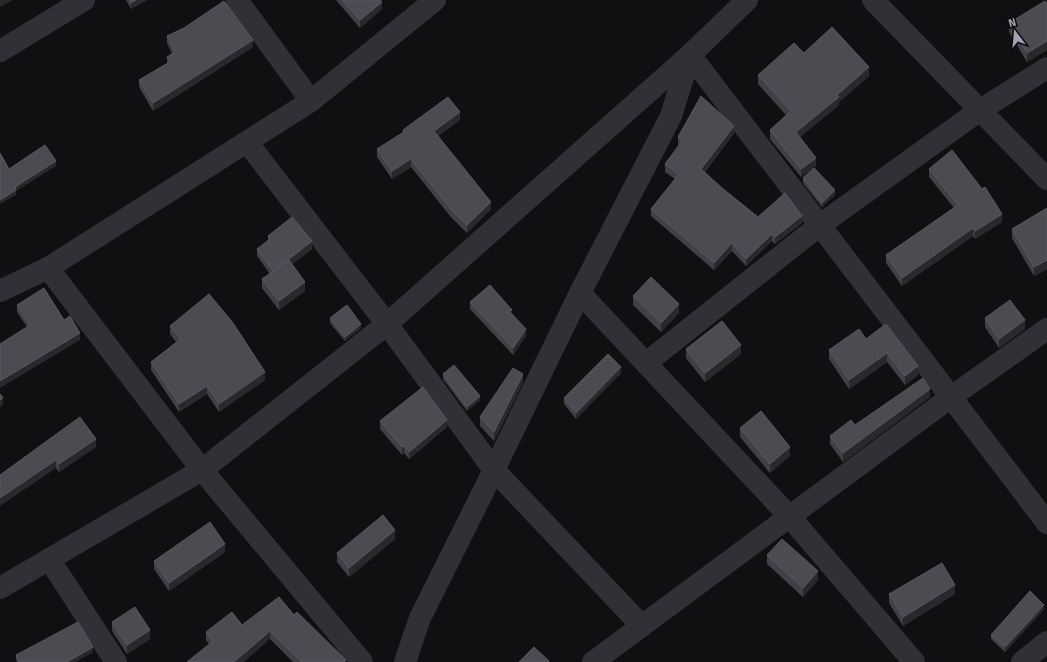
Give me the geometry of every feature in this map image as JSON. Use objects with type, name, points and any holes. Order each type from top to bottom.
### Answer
[{"type":"street","points":[[0,51],[84,0]]},
{"type":"street","points":[[237,0],[311,101]]},
{"type":"street","points":[[0,291],[48,268],[311,101],[435,0]]},
{"type":"street","points":[[0,588],[202,470],[387,324],[690,55],[747,0]]},
{"type":"street","points":[[873,0],[1047,179]]},
{"type":"street","points":[[690,55],[1047,523]]},
{"type":"street","points":[[405,662],[420,618],[494,470],[580,292],[671,116],[690,55]]},
{"type":"street","points":[[646,363],[820,225],[980,110],[1047,68]]},
{"type":"street","points":[[247,142],[387,324],[494,470],[642,626]]},
{"type":"street","points":[[48,268],[202,470],[362,662]]},
{"type":"street","points":[[580,292],[790,517],[914,662]]},
{"type":"street","points":[[593,662],[951,397],[1047,329]]},
{"type":"street","points":[[49,559],[116,662]]},
{"type":"street","points":[[1022,662],[1047,642]]},
{"type":"building","points":[[342,0],[380,0],[382,2],[360,20]]},
{"type":"building","points":[[224,1],[253,40],[153,103],[139,80],[170,62],[167,57],[175,52],[167,36],[184,28]]},
{"type":"building","points":[[1045,1],[1047,4],[1047,41],[1027,53],[1009,23]]},
{"type":"building","points":[[832,27],[869,67],[837,95],[839,97],[796,132],[816,158],[801,169],[770,130],[791,111],[758,75],[794,43],[804,53]]},
{"type":"building","points":[[701,96],[734,126],[701,169],[758,217],[785,193],[802,216],[775,237],[772,234],[746,259],[732,243],[714,263],[651,209],[679,174],[665,164],[683,140],[678,137]]},
{"type":"building","points":[[448,97],[460,112],[434,131],[491,202],[467,225],[450,208],[411,159],[392,171],[377,149],[404,132],[403,130]]},
{"type":"building","points":[[45,145],[56,161],[15,187],[16,190],[0,200],[0,153],[9,169]]},
{"type":"building","points":[[952,150],[982,189],[985,187],[1002,214],[975,231],[973,228],[902,278],[886,255],[958,205],[929,169]]},
{"type":"building","points":[[814,168],[835,190],[822,203],[803,178]]},
{"type":"building","points":[[1047,208],[1047,260],[1034,267],[1012,229]]},
{"type":"building","points":[[292,217],[312,241],[273,271],[257,249],[270,239],[268,236]]},
{"type":"building","points":[[289,260],[305,282],[279,301],[262,279]]},
{"type":"building","points":[[651,277],[679,304],[661,323],[633,296]]},
{"type":"building","points":[[490,285],[512,310],[510,312],[526,329],[513,348],[470,302]]},
{"type":"building","points":[[44,288],[64,320],[70,316],[80,333],[0,381],[0,344],[30,325],[17,305]]},
{"type":"building","points":[[209,294],[233,323],[265,372],[219,404],[207,386],[179,404],[151,362],[181,339],[170,326]]},
{"type":"building","points":[[1010,300],[1025,320],[999,339],[985,318]]},
{"type":"building","points":[[347,305],[361,324],[345,337],[330,318]]},
{"type":"building","points":[[722,321],[741,345],[705,373],[686,349]]},
{"type":"building","points":[[886,324],[918,366],[905,376],[887,353],[849,380],[829,350],[859,329],[866,339]]},
{"type":"building","points":[[608,354],[621,367],[576,413],[564,398]]},
{"type":"building","points":[[454,365],[480,396],[467,407],[443,374]]},
{"type":"building","points":[[513,368],[523,374],[494,432],[480,417]]},
{"type":"building","points":[[923,378],[930,389],[843,453],[830,436],[851,420],[855,425]]},
{"type":"building","points":[[423,387],[447,420],[409,452],[404,446],[402,447],[380,421]]},
{"type":"building","points":[[761,411],[790,447],[770,464],[740,428]]},
{"type":"building","points":[[80,417],[96,439],[59,464],[56,460],[0,498],[0,475]]},
{"type":"building","points":[[383,515],[395,530],[349,568],[337,553]]},
{"type":"building","points":[[210,522],[225,544],[169,583],[154,561]]},
{"type":"building","points":[[782,539],[818,571],[803,588],[767,555]]},
{"type":"building","points":[[942,563],[955,585],[903,617],[889,594]]},
{"type":"building","points":[[1030,591],[1044,605],[1005,647],[991,635]]},
{"type":"building","points":[[279,597],[294,615],[297,612],[346,660],[344,662],[302,662],[270,631],[234,662],[187,662],[213,641],[206,632],[232,612],[242,625]]},
{"type":"building","points":[[135,607],[150,630],[127,645],[112,622]]},
{"type":"building","points":[[78,622],[93,647],[67,662],[19,662],[16,655]]},
{"type":"building","points":[[534,647],[549,661],[519,662]]}]
